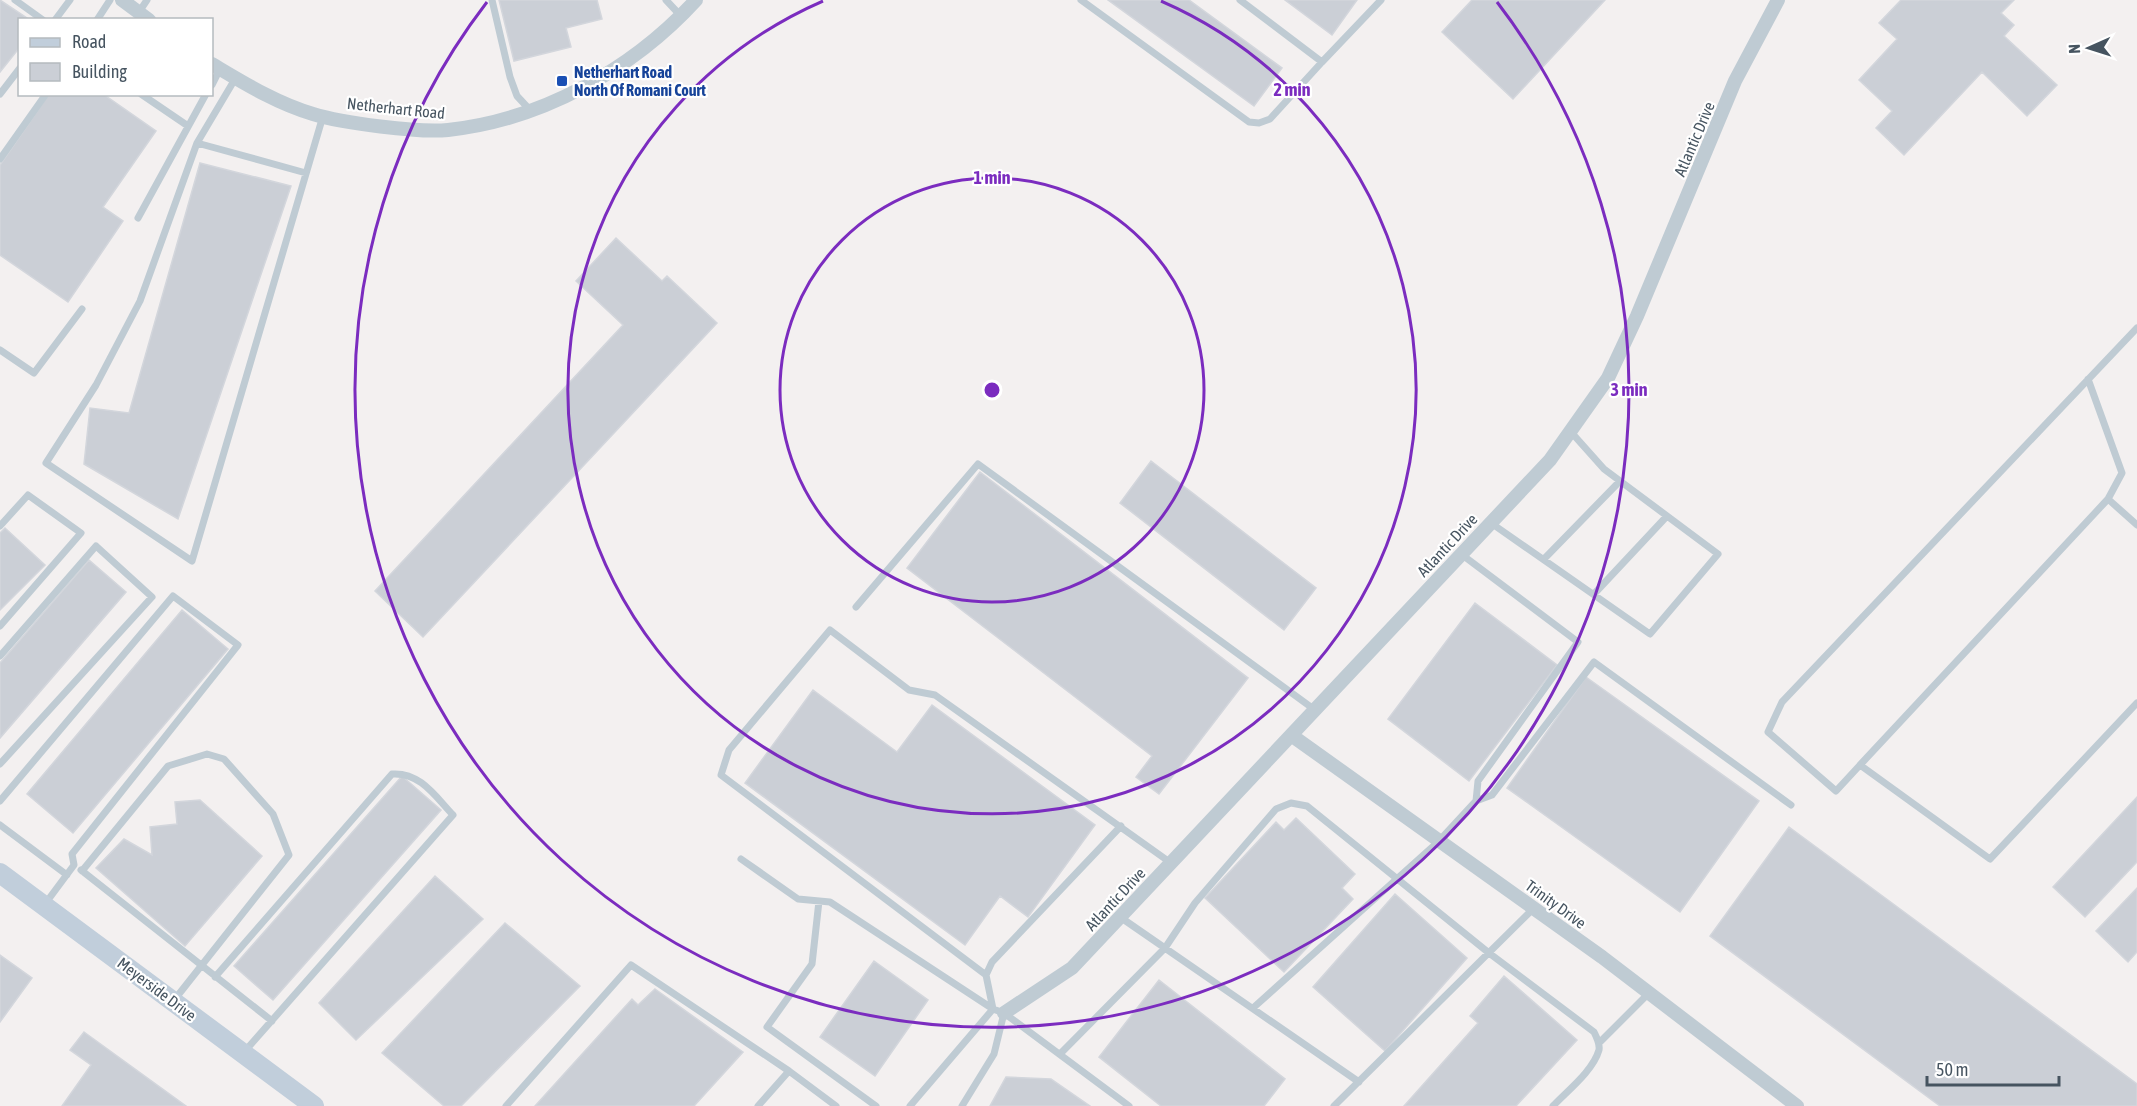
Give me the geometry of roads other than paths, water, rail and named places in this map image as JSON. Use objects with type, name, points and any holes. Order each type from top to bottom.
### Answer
[{"type":"street","points":[[122,0],[144,16]]},
{"type":"street","name":"Netherhart Road","points":[[216,66],[249,87],[323,116],[375,125],[447,130],[510,117],[562,97],[627,63],[696,0]]},
{"type":"street","name":"Atlantic Drive","points":[[999,1011],[1072,968],[1550,460],[1608,378],[1637,316],[1735,81],[1778,0]]},
{"type":"street","name":"Trinity Drive","points":[[1291,735],[1534,908],[1797,1106]]},
{"type":"street","name":"Meyerside Drive","points":[[0,873],[314,1106]]},
{"type":"lane","points":[[15,0],[40,18]]},
{"type":"lane","points":[[56,18],[70,0]]},
{"type":"lane","points":[[98,18],[110,0]]},
{"type":"lane","points":[[144,16],[147,0]]},
{"type":"lane","points":[[492,0],[510,77],[517,96],[530,110]]},
{"type":"lane","points":[[666,0],[680,15]]},
{"type":"lane","points":[[1081,0],[1249,122],[1259,123],[1270,119],[1382,0]]},
{"type":"lane","points":[[1240,0],[1323,62]]},
{"type":"lane","points":[[0,94],[18,71]]},
{"type":"lane","points":[[235,79],[197,143],[140,301],[96,385],[46,463],[192,561],[323,116]]},
{"type":"lane","points":[[0,159],[45,96]]},
{"type":"lane","points":[[144,96],[188,126]]},
{"type":"lane","points":[[138,218],[205,96]]},
{"type":"lane","points":[[197,143],[306,173]]},
{"type":"lane","points":[[0,350],[34,373],[82,309]]},
{"type":"lane","points":[[2088,378],[2122,473],[2108,499],[1836,791],[1768,732],[1782,702],[2088,378],[2137,328]]},
{"type":"lane","points":[[1491,523],[1650,634],[1718,554],[1604,469],[1571,432]]},
{"type":"lane","points":[[856,607],[978,464],[1315,710]]},
{"type":"lane","points":[[1544,559],[1620,481]]},
{"type":"lane","points":[[0,526],[28,495],[81,532],[0,626]]},
{"type":"lane","points":[[2108,499],[2137,525]]},
{"type":"lane","points":[[1594,594],[1667,516]]},
{"type":"lane","points":[[0,656],[96,546],[152,597],[0,764]]},
{"type":"lane","points":[[1461,554],[1578,642],[1478,781],[1476,801]]},
{"type":"lane","points":[[0,801],[173,597],[238,645],[72,854],[74,865],[272,1020]]},
{"type":"lane","points":[[962,1106],[994,1054],[999,1011],[986,975],[721,775],[729,750],[830,630],[909,690],[935,695],[1171,863]]},
{"type":"lane","points":[[1252,1008],[1439,841],[1476,801],[1492,795],[1594,662],[1791,805]]},
{"type":"lane","points":[[1860,765],[1990,859],[2137,703]]},
{"type":"lane","points":[[82,871],[168,766],[207,754],[224,759],[273,814],[289,855],[174,1001]]},
{"type":"lane","points":[[215,976],[392,774],[404,773],[419,779],[453,814],[243,1053]]},
{"type":"lane","points":[[1060,1054],[1165,948],[1194,903],[1276,809],[1291,803],[1307,806],[1489,953],[1594,1032],[1599,1043],[1599,1051],[1590,1066],[1553,1106]]},
{"type":"lane","points":[[0,825],[67,875]]},
{"type":"lane","points":[[986,975],[992,962],[1121,826]]},
{"type":"lane","points":[[741,859],[798,899],[830,902],[999,1011],[1129,1106]]},
{"type":"lane","points":[[44,906],[74,865]]},
{"type":"lane","points":[[819,901],[812,964],[766,1027],[876,1106]]},
{"type":"lane","points":[[1334,1106],[1534,908]]},
{"type":"lane","points":[[1120,917],[1359,1082]]},
{"type":"lane","points":[[506,1106],[631,966],[789,1071],[836,1106]]},
{"type":"lane","points":[[1599,1043],[1649,993]]},
{"type":"lane","points":[[910,1106],[999,1011]]},
{"type":"lane","points":[[758,1106],[789,1071]]},
{"type":"place","name":"Netherhart Road North Of Romani Court","points":[[562,81]]}]
